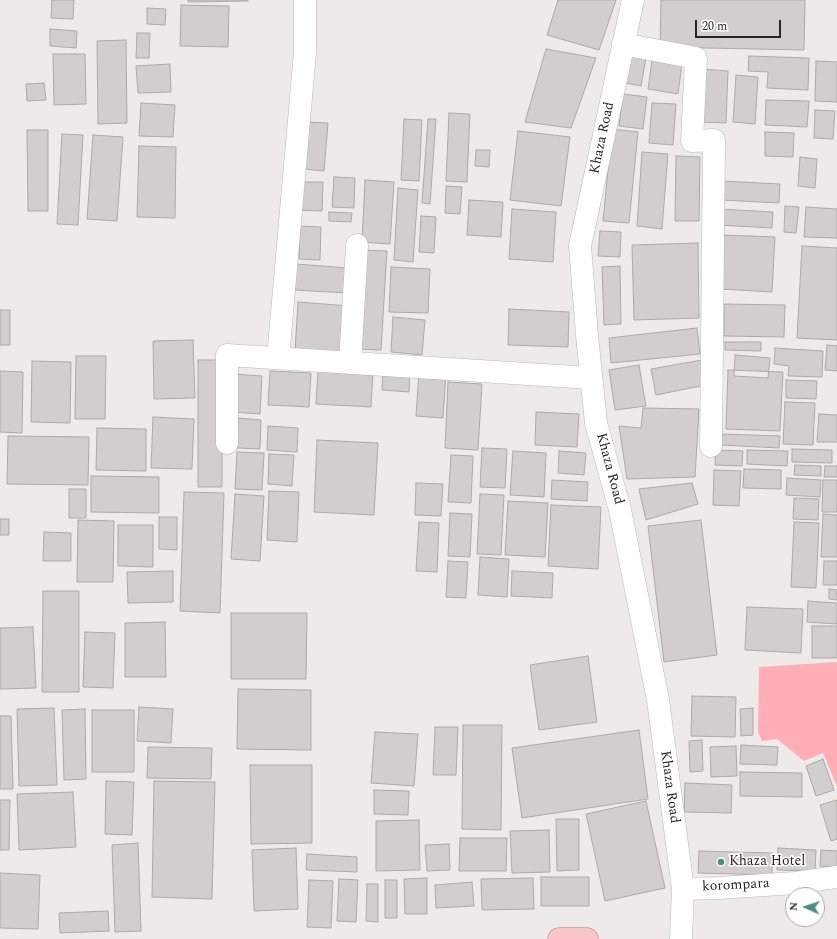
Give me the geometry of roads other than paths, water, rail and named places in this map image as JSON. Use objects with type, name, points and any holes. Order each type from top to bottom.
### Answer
[{"type":"main road","points":[[559,939],[587,939]]},
{"type":"street","points":[[278,358],[305,52],[306,0]]},
{"type":"street","name":"Khaza Road","points":[[632,0],[580,246],[586,335],[596,423],[620,510],[658,700],[683,889],[682,939]]},
{"type":"street","points":[[623,44],[696,58],[692,141],[714,140],[711,446]]},
{"type":"street","points":[[350,363],[357,245]]},
{"type":"street","points":[[227,443],[227,355],[591,378]]},
{"type":"street","name":"korompara","points":[[683,889],[788,883],[837,877]]},
{"type":"place","name":"Khaza Hotel","points":[[721,862]]}]
